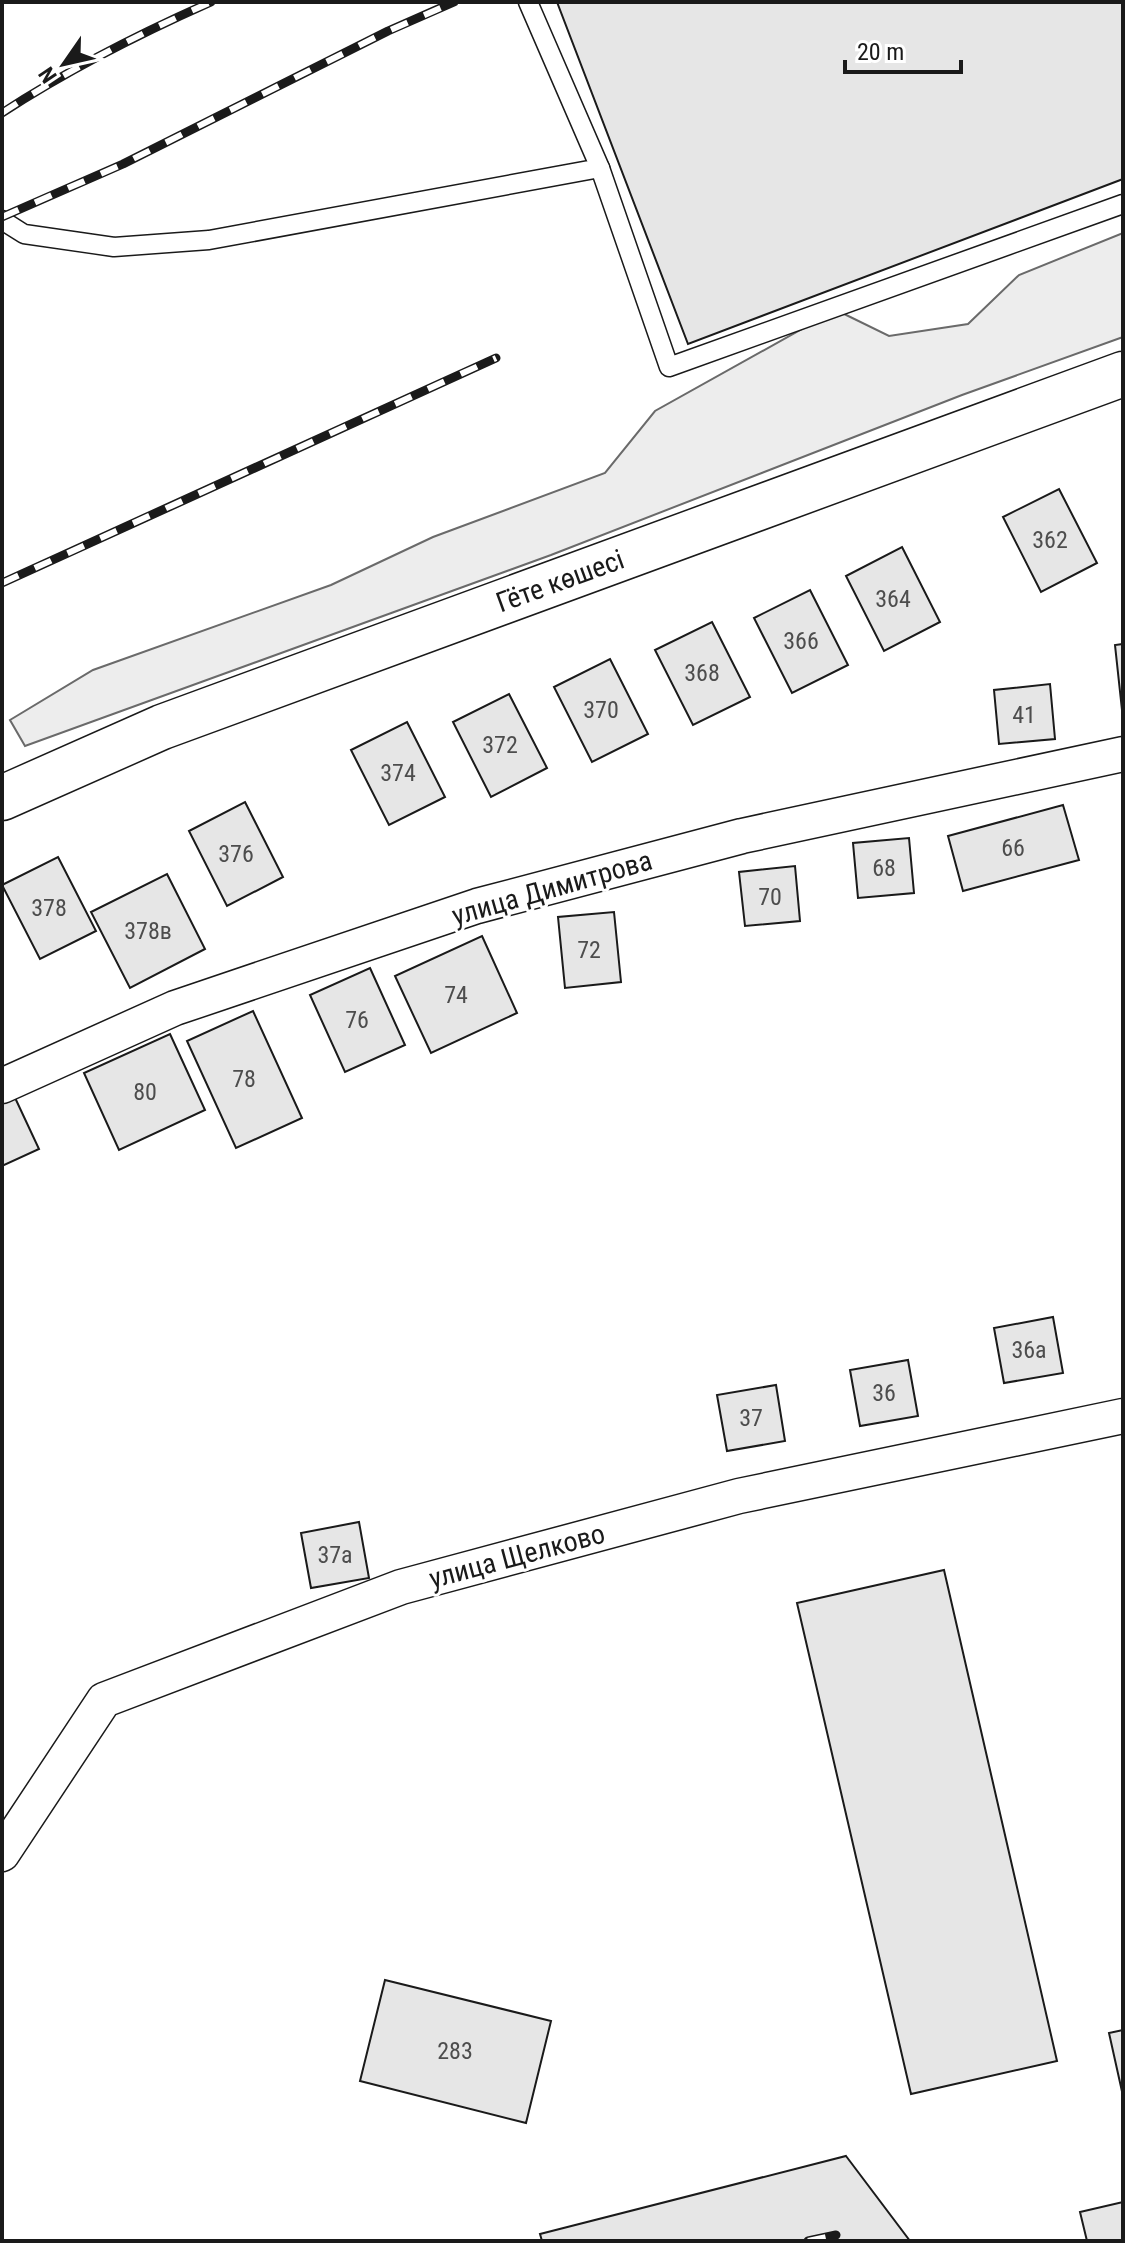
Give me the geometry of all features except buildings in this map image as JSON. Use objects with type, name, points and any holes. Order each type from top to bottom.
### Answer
[{"type":"main road","name":"Гёте көшесі","points":[[2,798],[162,727],[1123,374]]},
{"type":"street","name":"улица Димитрова","points":[[2,1086],[175,1008],[477,906],[742,836],[1123,754]]},
{"type":"street","name":"улица Щелково","points":[[2,1854],[104,1700],[119,1694],[401,1587],[739,1496],[1123,1416]]},
{"type":"lane","points":[[528,2],[600,168],[669,367],[1123,204]]},
{"type":"lane","points":[[2,220],[24,234],[114,247],[209,240],[600,168]]},
{"type":"shaded area","points":[[1123,233],[1123,337],[962,395],[551,555],[25,746],[10,720],[93,670],[331,585],[433,537],[605,473],[655,411],[836,310],[889,336],[968,324],[1019,275]]},
{"type":"railway","points":[[2,113],[104,53],[211,2]]},
{"type":"railway","points":[[2,217],[123,164],[388,31],[454,2]]},
{"type":"railway","points":[[2,583],[496,358]]},
{"type":"railway","points":[[808,2241],[836,2235]]}]
